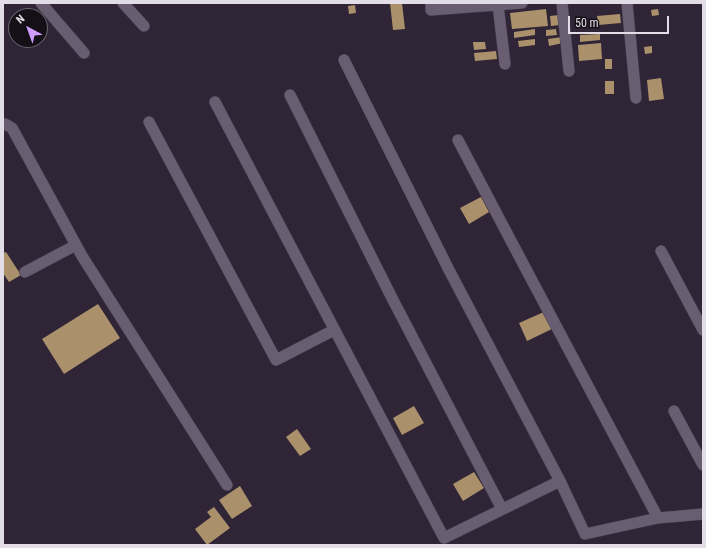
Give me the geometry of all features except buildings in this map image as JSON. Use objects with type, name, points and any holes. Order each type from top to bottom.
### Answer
[{"type":"street","points":[[41,3],[84,53]]},
{"type":"street","points":[[123,3],[144,26]]},
{"type":"street","points":[[431,3],[431,10],[522,3]]},
{"type":"street","points":[[562,3],[569,71]]},
{"type":"street","points":[[627,3],[636,98]]},
{"type":"street","points":[[498,5],[504,64]]},
{"type":"street","points":[[344,60],[450,270],[560,481],[586,540],[658,518],[703,514]]},
{"type":"street","points":[[290,95],[389,293],[502,509]]},
{"type":"street","points":[[215,102],[444,538],[560,481]]},
{"type":"street","points":[[149,122],[276,360],[334,330]]},
{"type":"street","points":[[3,125],[5,124],[12,128],[76,245],[227,485]]},
{"type":"street","points":[[458,140],[658,518]]},
{"type":"street","points":[[25,272],[76,245]]},
{"type":"street","points":[[661,251],[703,330]]},
{"type":"street","points":[[674,411],[703,465]]}]
